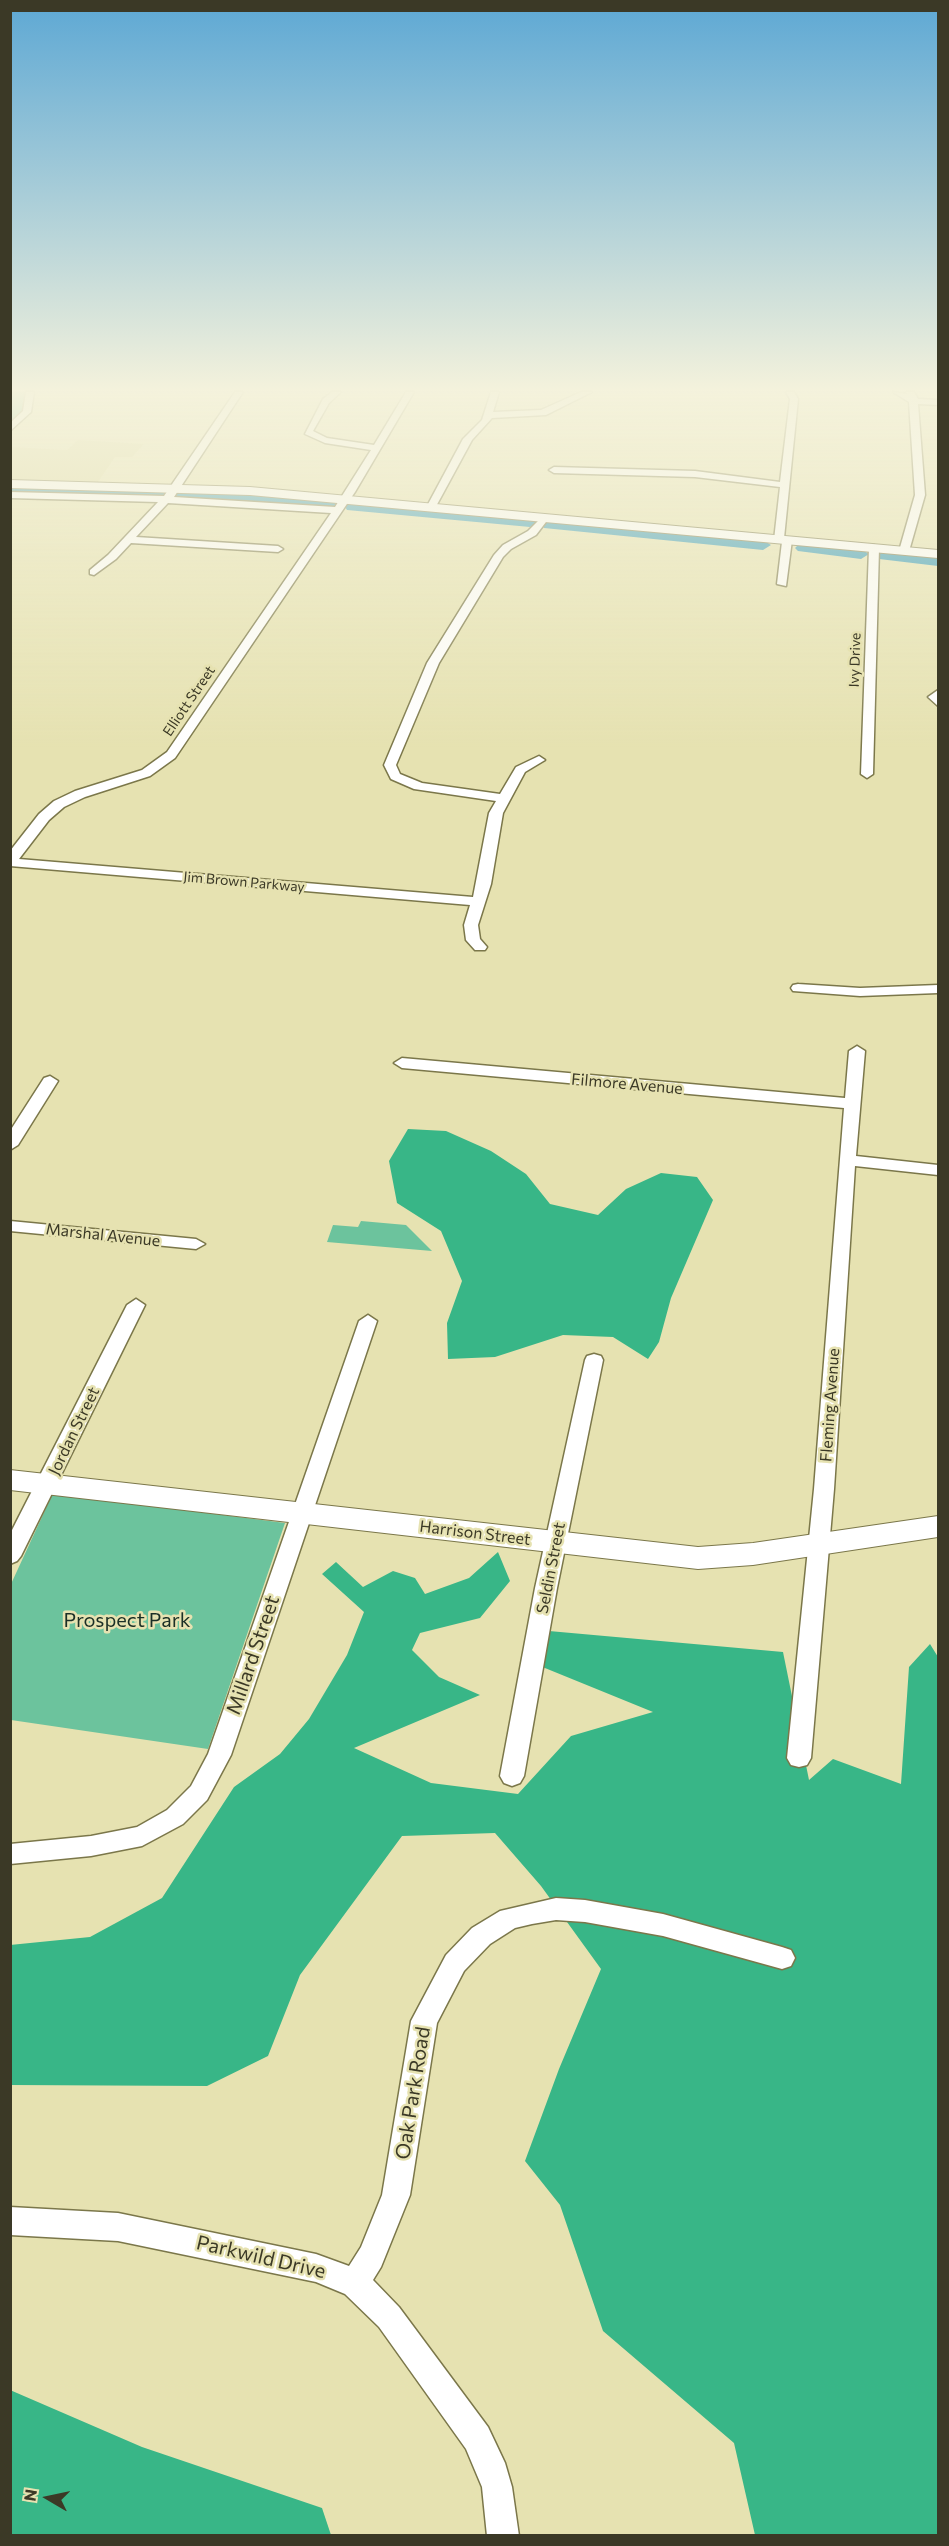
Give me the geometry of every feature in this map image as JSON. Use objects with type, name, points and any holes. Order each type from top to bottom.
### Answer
[{"type":"main road","points":[[462,511],[939,554]]},
{"type":"main road","name":"Harrison Street","points":[[10,1480],[698,1558],[734,1556],[939,1527]]},
{"type":"street","points":[[94,572],[129,540],[155,511]]},
{"type":"street","name":"Elliott Street","points":[[10,861],[44,816],[58,804],[80,794],[146,773],[171,755],[337,511]]},
{"type":"street","points":[[782,584],[784,511]]},
{"type":"street","points":[[904,551],[917,511]]},
{"type":"street","points":[[504,798],[409,783],[391,770],[391,759],[433,663],[499,555],[507,547],[532,533],[544,518]]},
{"type":"street","points":[[129,540],[278,549]]},
{"type":"street","name":"Ivy Drive","points":[[867,774],[874,548]]},
{"type":"street","points":[[939,694],[934,697],[939,702]]},
{"type":"street","points":[[480,947],[471,933],[487,871],[495,818],[520,770],[539,760]]},
{"type":"street","name":"Jim Brown Parkway","points":[[10,861],[478,902]]},
{"type":"street","points":[[798,988],[869,992],[939,989]]},
{"type":"street","name":"Fleming Avenue","points":[[799,1758],[857,1051]]},
{"type":"street","name":"Filmore Avenue","points":[[402,1063],[852,1104]]},
{"type":"street","points":[[10,1146],[50,1081]]},
{"type":"street","points":[[847,1160],[939,1170]]},
{"type":"street","name":"Marshal Avenue","points":[[10,1226],[196,1244]]},
{"type":"street","name":"Jordan Street","points":[[10,1556],[136,1305]]},
{"type":"street","name":"Millard Street","points":[[10,1854],[91,1846],[142,1836],[175,1817],[199,1793],[219,1755],[368,1320]]},
{"type":"street","name":"Seldin Street","points":[[512,1776],[555,1542],[594,1360]]},
{"type":"street","name":"Oak Park Road","points":[[355,2283],[371,2257],[396,2195],[424,2021],[455,1963],[481,1936],[509,1919],[531,1913],[556,1910],[585,1911],[663,1925],[782,1958]]},
{"type":"street","name":"Parkwild Drive","points":[[10,2221],[118,2227],[316,2268],[355,2283],[389,2317],[477,2438],[490,2463],[497,2487],[503,2535]]},
{"type":"green space","points":[[408,1129],[446,1131],[491,1151],[526,1174],[550,1204],[598,1215],[626,1189],[661,1173],[697,1177],[713,1200],[671,1298],[659,1342],[648,1359],[613,1337],[563,1335],[495,1357],[448,1359],[447,1323],[462,1281],[441,1231],[397,1203],[389,1161]]},
{"type":"green space","points":[[361,1221],[406,1225],[432,1251],[327,1242],[333,1225],[358,1227]]},
{"type":"green space","name":"Prospect Park","points":[[53,1493],[285,1523],[208,1749],[11,1720],[11,1584]]},
{"type":"green space","points":[[498,1552],[510,1581],[480,1618],[420,1633],[412,1650],[439,1677],[480,1695],[354,1748],[431,1783],[518,1794],[571,1736],[653,1712],[540,1666],[549,1631],[783,1652],[809,1780],[833,1759],[901,1784],[909,1667],[930,1644],[938,1657],[938,2535],[755,2535],[734,2443],[603,2331],[560,2205],[525,2161],[559,2069],[601,1969],[541,1886],[495,1833],[402,1836],[300,1975],[268,2056],[207,2086],[11,2085],[10,1945],[90,1937],[162,1898],[234,1787],[280,1754],[309,1719],[347,1655],[364,1612],[322,1574],[336,1562],[363,1587],[393,1571],[415,1578],[425,1594],[469,1578]]},
{"type":"green space","points":[[10,2390],[142,2447],[322,2508],[331,2535],[11,2535]]},
{"type":"waterway","points":[[394,511],[530,523]]},
{"type":"waterway","points":[[549,525],[763,545]]},
{"type":"waterway","points":[[803,548],[861,554]]},
{"type":"waterway","points":[[884,556],[938,561]]}]
